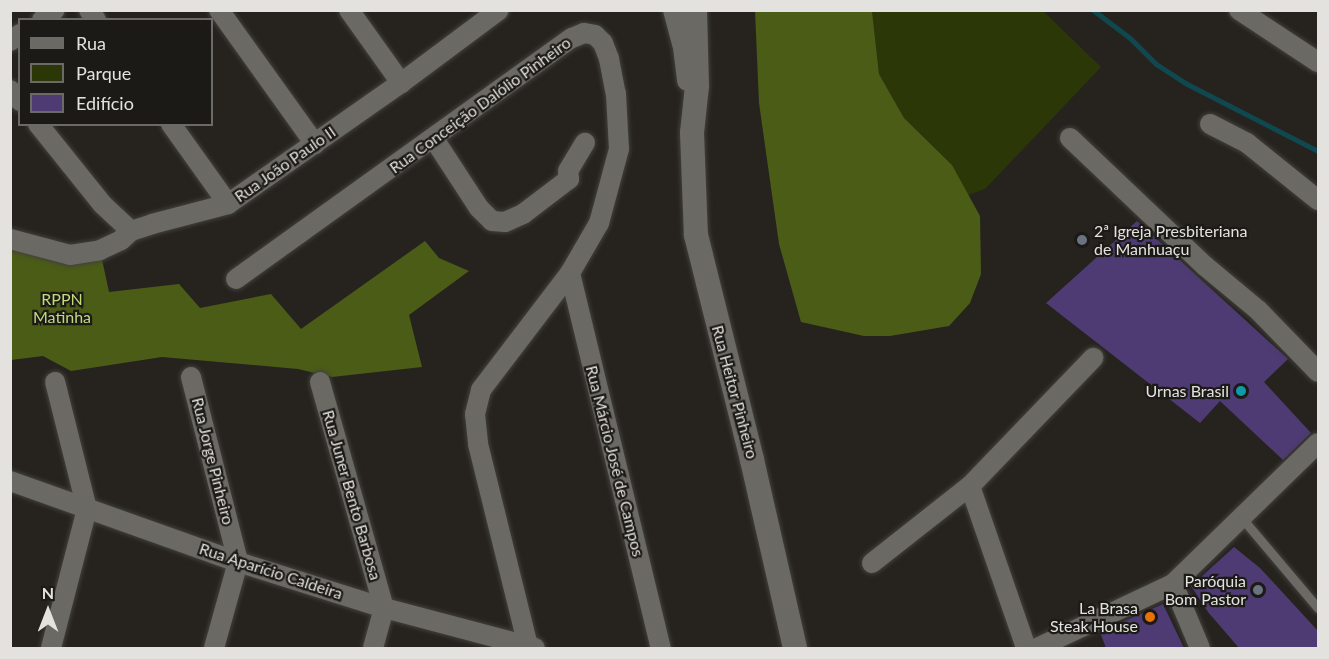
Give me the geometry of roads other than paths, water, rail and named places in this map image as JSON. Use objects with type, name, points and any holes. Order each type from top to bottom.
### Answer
[{"type":"street","points":[[219,10],[315,144]]},
{"type":"street","points":[[349,10],[401,83]]},
{"type":"street","name":"Rua João Paulo II","points":[[10,239],[70,255],[100,250],[121,240],[131,231],[228,204],[401,83],[478,17],[499,10]]},
{"type":"street","points":[[673,10],[683,47],[692,133]]},
{"type":"street","name":"Rua Heitor Pinheiro","points":[[695,10],[698,86],[692,133],[696,235],[700,260],[752,460],[795,648]]},
{"type":"street","points":[[1239,10],[1318,62]]},
{"type":"street","name":"Rua Conceição Dalólio Pinheiro","points":[[236,279],[572,38],[584,33],[595,34],[603,43],[609,59],[617,102],[620,149],[599,223],[570,273],[481,390],[475,414],[478,444],[530,648]]},
{"type":"street","points":[[1210,124],[1247,143],[1318,200]]},
{"type":"street","points":[[40,126],[102,204],[131,231]]},
{"type":"street","points":[[172,126],[228,204]]},
{"type":"street","points":[[1070,138],[1205,266],[1258,310],[1318,372]]},
{"type":"street","points":[[434,139],[479,208],[492,221],[506,222],[524,214],[569,178],[568,171],[585,144]]},
{"type":"street","name":"Rua Márcio José de Campos","points":[[570,273],[661,648]]},
{"type":"street","points":[[873,563],[969,486],[1093,358]]},
{"type":"street","name":"Rua Jorge Pinheiro","points":[[191,377],[238,562],[214,648]]},
{"type":"street","points":[[51,648],[87,509],[55,382]]},
{"type":"street","name":"Rua Juner Bento Barbosa","points":[[320,382],[384,608]]},
{"type":"street","points":[[1037,648],[1173,584],[1318,443]]},
{"type":"street","name":"Rua Aparício Caldeira","points":[[12,485],[238,562],[384,608],[530,648]]},
{"type":"street","points":[[969,486],[1026,648]]},
{"type":"street","points":[[1173,584],[1200,648]]},
{"type":"street","points":[[373,648],[384,608]]},
{"type":"lane","points":[[1240,517],[1318,608]]},
{"type":"waterway","points":[[1093,10],[1131,39],[1156,64],[1187,84],[1318,151]]},
{"type":"place","name":"2ª Igreja Presbiteriana de Manhuaçu","points":[[1082,240]]},
{"type":"place","name":"Urnas Brasil","points":[[1241,391]]},
{"type":"place","name":"Paróquia Bom Pastor","points":[[1258,590]]},
{"type":"place","name":"La Brasa Steak House","points":[[1150,617]]},
{"type":"park label","name":"RPPN Matinha","points":[[62,308]]}]
